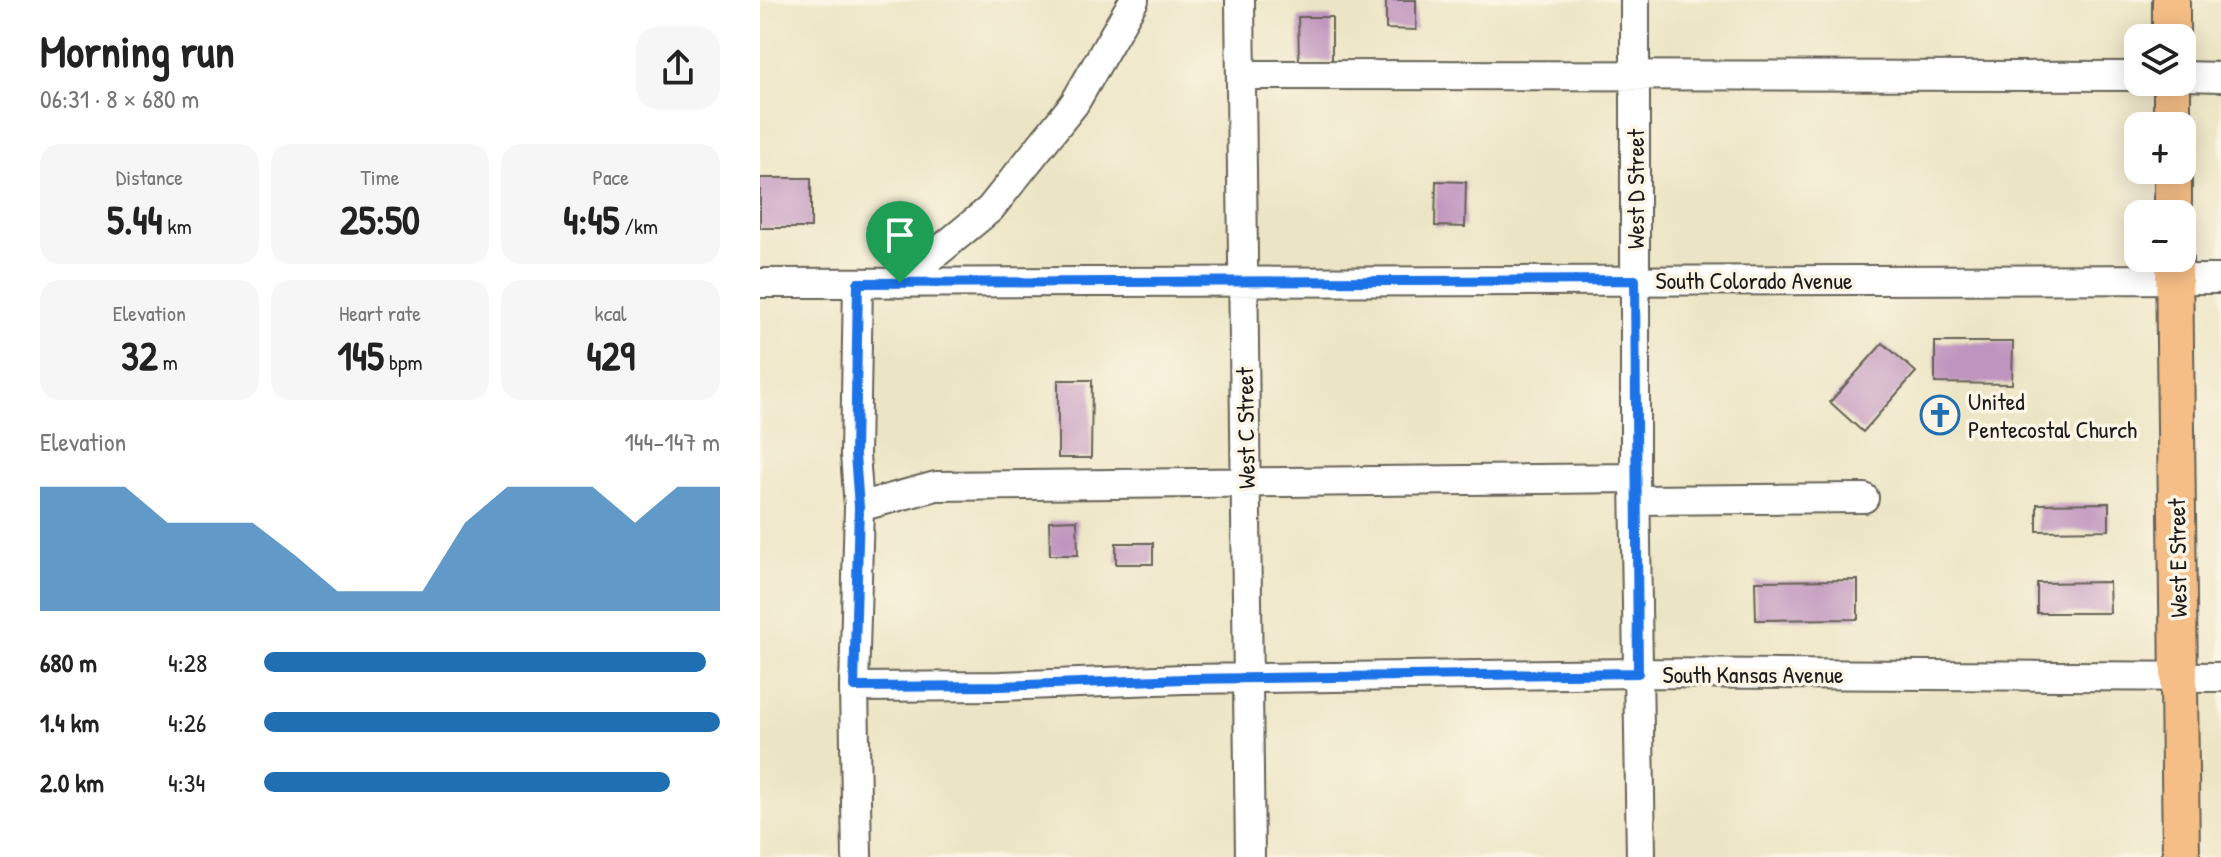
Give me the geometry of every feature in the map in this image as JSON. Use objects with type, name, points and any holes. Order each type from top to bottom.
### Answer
[{"type":"main road","points":[[2171,0],[2171,24]]},
{"type":"main road","name":"West E Street","points":[[2174,272],[2181,857]]},
{"type":"street","points":[[900,283],[990,209],[1074,104],[1134,0]]},
{"type":"street","name":"West C Street","points":[[1240,0],[1250,857]]},
{"type":"street","name":"West D Street","points":[[1635,0],[1636,489],[1641,857]]},
{"type":"street","points":[[1241,75],[2124,76]]},
{"type":"street","points":[[2196,76],[2221,77]]},
{"type":"street","name":"South Colorado Avenue","points":[[760,283],[1635,280],[2124,269]]},
{"type":"street","name":"South Colorado Avenue","points":[[2191,272],[2221,279]]},
{"type":"street","points":[[857,857],[854,687],[859,507],[855,455],[858,283]]},
{"type":"street","points":[[859,507],[936,486],[1246,484],[1636,489],[1864,498]]},
{"type":"street","name":"South Kansas Avenue","points":[[854,687],[1638,673],[2221,677]]},
{"type":"building","points":[[1386,0],[1416,0],[1416,30],[1386,29]]},
{"type":"building","points":[[1298,17],[1332,17],[1332,62],[1299,62]]},
{"type":"building","points":[[760,178],[811,178],[811,228],[760,228]]},
{"type":"building","points":[[1436,181],[1466,182],[1465,227],[1435,226]]},
{"type":"building","points":[[1935,342],[2013,342],[2012,384],[1935,383]]},
{"type":"building","points":[[1883,343],[1916,372],[1863,432],[1830,402]]},
{"type":"building","points":[[1058,380],[1092,380],[1091,458],[1058,458]]},
{"type":"building","points":[[2109,503],[2109,530],[2037,531],[2037,504]]},
{"type":"building","points":[[1077,520],[1078,555],[1050,555],[1049,521]]},
{"type":"building","points":[[1116,543],[1153,543],[1153,564],[1116,564]]},
{"type":"building","points":[[1858,580],[1858,619],[1756,620],[1755,581]]},
{"type":"building","points":[[2109,582],[2110,613],[2037,613],[2037,583]]},
{"type":"place","name":"United Pentecostal Church","points":[[1940,415]]},
{"type":"route","points":[[1635,280],[1638,673],[854,687],[859,507],[855,455],[858,283],[900,283],[1635,280]]}]
